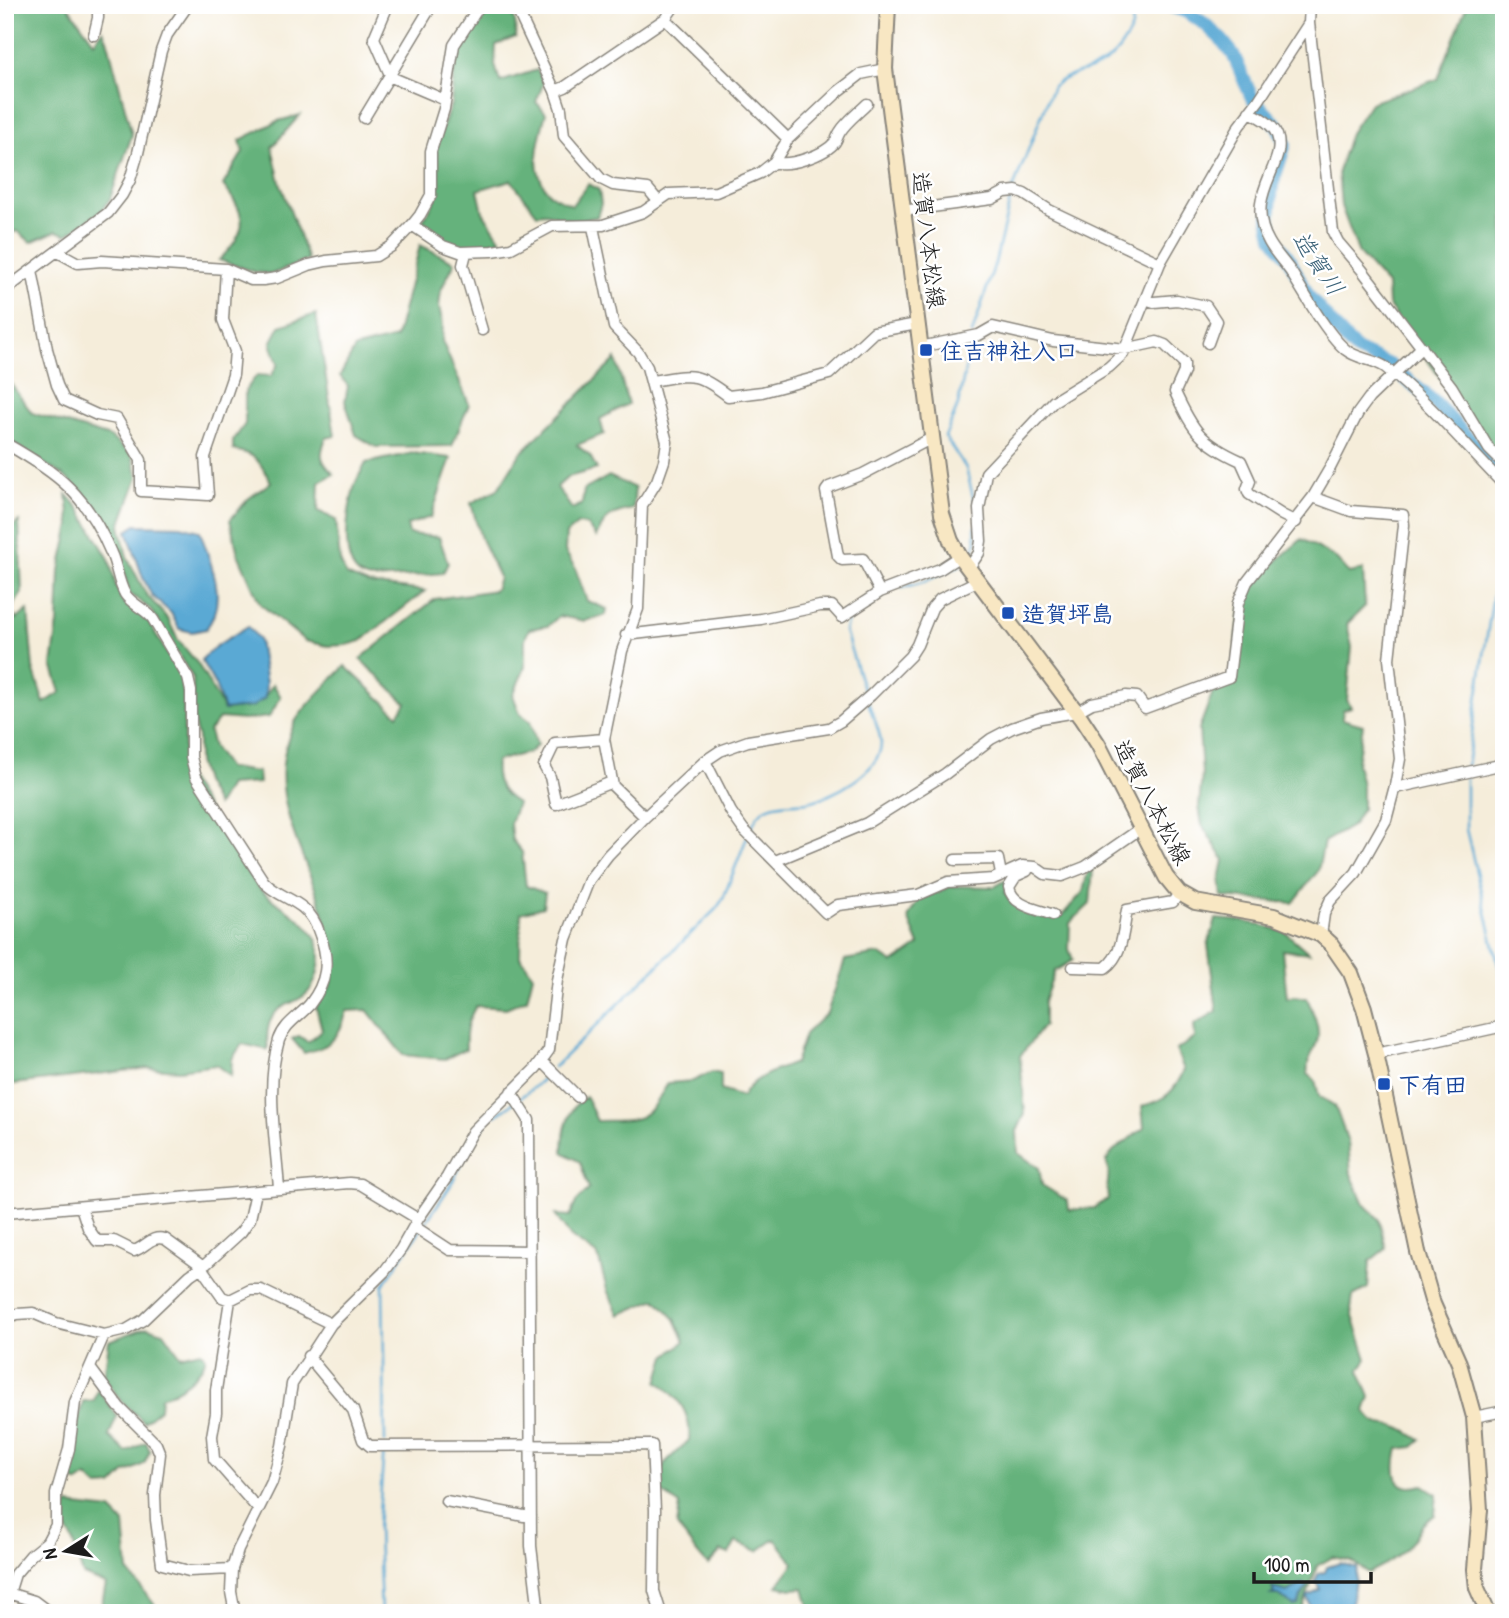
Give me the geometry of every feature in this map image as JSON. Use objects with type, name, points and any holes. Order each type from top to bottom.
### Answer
[{"type":"main road","name":"造賀八本松線","points":[[888,5],[885,69],[942,514],[951,541],[966,566],[1098,744],[1166,877],[1179,893],[1195,902],[1215,907],[1274,916],[1321,935],[1331,944],[1351,973],[1376,1054],[1418,1252],[1433,1304],[1459,1363],[1474,1417],[1478,1444],[1480,1510],[1476,1588],[1488,1613]]},
{"type":"street","points":[[93,35],[98,18],[98,5]]},
{"type":"street","points":[[5,290],[108,213],[130,180],[147,120],[161,51],[167,35],[188,5]]},
{"type":"street","points":[[388,5],[374,38],[391,77],[446,100]]},
{"type":"street","points":[[364,118],[432,5]]},
{"type":"street","points":[[515,5],[555,91],[561,109],[564,136],[601,179],[613,185],[648,189],[656,195],[658,201]]},
{"type":"street","points":[[555,91],[565,87],[665,19],[675,5]]},
{"type":"street","points":[[1310,5],[1308,23],[1333,232],[1338,242],[1452,387],[1489,449],[1504,464]]},
{"type":"street","points":[[58,252],[78,263],[102,261],[226,269],[251,280],[263,281],[326,261],[376,256],[392,246],[412,225],[421,215],[431,195],[430,151],[446,100],[454,45],[475,7]]},
{"type":"street","points":[[665,19],[788,139]]},
{"type":"street","points":[[235,1613],[230,1592],[232,1569],[238,1550],[272,1482],[292,1384],[331,1324],[384,1272],[447,1177],[473,1130],[517,1093],[544,1064],[549,1050],[557,980],[566,939],[589,880],[608,855],[645,817],[705,761],[720,751],[748,741],[829,728],[872,695],[910,656],[932,608],[979,553],[979,509],[986,473],[1054,401],[1109,367],[1123,354],[1160,263],[1239,126],[1308,23]]},
{"type":"street","points":[[412,225],[443,246],[466,253],[511,248],[552,226],[593,227],[643,212],[669,194],[716,191],[760,173],[774,162],[788,139],[839,91],[861,74],[885,69]]},
{"type":"street","points":[[774,162],[780,164],[806,160],[835,143],[840,131],[867,104]]},
{"type":"street","points":[[1254,106],[1277,133],[1279,144],[1259,205],[1268,242],[1346,350],[1396,371],[1502,483],[1504,490]]},
{"type":"street","points":[[902,211],[992,199],[1011,192],[1160,263]]},
{"type":"street","points":[[593,227],[614,327],[638,352],[647,368],[667,442],[657,481],[642,505],[638,609],[626,635],[604,739],[613,786],[645,817]]},
{"type":"street","points":[[466,253],[463,265],[482,330]]},
{"type":"street","points":[[32,270],[47,349],[64,400],[97,415],[117,419],[141,460],[141,491],[208,495],[205,457],[233,375],[235,351],[223,320],[226,269]]},
{"type":"street","points":[[1145,299],[1154,302],[1177,300],[1206,306],[1216,321],[1208,343]]},
{"type":"street","points":[[651,381],[692,375],[709,382],[728,396],[762,392],[830,374],[874,332],[917,324]]},
{"type":"street","points":[[920,347],[979,335],[993,327],[1053,341],[1125,349],[1157,342],[1165,345],[1184,363],[1184,372],[1175,392],[1191,426],[1213,447],[1241,461],[1250,481],[1247,489],[1249,494],[1296,522]]},
{"type":"street","points":[[775,861],[867,823],[944,774],[991,739],[1012,728],[1041,718],[1076,712],[1092,703],[1126,696],[1137,697],[1145,708],[1228,677],[1238,603],[1247,582],[1313,497],[1368,398],[1422,347]]},
{"type":"street","points":[[880,593],[863,559],[842,560],[838,556],[826,491],[829,487],[863,474],[932,438]]},
{"type":"street","points":[[5,443],[61,478],[79,496],[111,552],[127,598],[148,612],[188,678],[191,691],[191,757],[201,786],[264,882],[309,913],[319,931],[328,963],[325,978],[308,1006],[289,1023],[280,1038],[276,1053],[272,1086],[279,1189]]},
{"type":"street","points":[[1313,497],[1351,511],[1403,516],[1400,576],[1389,659],[1400,759],[1395,786],[1386,820],[1356,873],[1331,901],[1324,914],[1321,935]]},
{"type":"street","points":[[626,635],[761,619],[820,606],[832,606],[842,617],[880,593],[940,569],[966,566]]},
{"type":"street","points":[[604,739],[555,743],[544,766],[550,777],[556,804],[612,782]]},
{"type":"street","points":[[705,761],[731,812],[743,829],[826,913],[838,905],[918,895],[948,883],[993,879],[1021,866],[1035,867],[1045,874],[1062,876],[1113,849],[1140,829]]},
{"type":"street","points":[[1395,786],[1504,764]]},
{"type":"street","points":[[955,860],[998,859],[1001,874]]},
{"type":"street","points":[[1035,867],[1016,876],[1009,887],[1010,896],[1016,901],[1053,915]]},
{"type":"street","points":[[1073,967],[1105,968],[1118,953],[1127,910],[1173,902],[1179,893]]},
{"type":"street","points":[[1376,1054],[1504,1026]]},
{"type":"street","points":[[544,1064],[578,1097]]},
{"type":"street","points":[[517,1093],[530,1120],[531,1546],[539,1613]]},
{"type":"street","points":[[5,1213],[360,1184],[417,1223],[450,1250],[530,1251]]},
{"type":"street","points":[[5,1319],[17,1314],[33,1313],[56,1323],[104,1335],[126,1330],[144,1320],[190,1275],[242,1232],[250,1219],[256,1192]]},
{"type":"street","points":[[82,1207],[88,1228],[97,1241],[114,1241],[134,1251],[159,1237],[165,1239],[198,1263],[222,1297],[230,1300],[250,1290],[261,1290],[331,1324]]},
{"type":"street","points":[[230,1300],[216,1390],[212,1436],[214,1459],[258,1509]]},
{"type":"street","points":[[5,1606],[7,1592],[15,1574],[31,1555],[47,1542],[56,1525],[56,1494],[69,1449],[75,1402],[104,1335]]},
{"type":"street","points":[[308,1356],[352,1410],[363,1440],[370,1446],[652,1445],[655,1510],[654,1591],[663,1613]]},
{"type":"street","points":[[90,1368],[119,1407],[156,1444],[160,1454],[155,1495],[162,1564],[189,1572],[232,1569]]},
{"type":"street","points":[[1474,1417],[1504,1410]]},
{"type":"street","points":[[446,1501],[531,1516]]},
{"type":"street","points":[[7,1592],[34,1601],[50,1613]]},
{"type":"green space","points":[[5,5],[67,5],[94,42],[103,30],[132,135],[110,199],[100,212],[67,235],[56,231],[31,242],[17,231],[5,235]]},
{"type":"green space","points":[[491,5],[506,5],[515,20],[516,37],[496,45],[495,65],[500,82],[537,70],[544,82],[536,102],[546,113],[537,153],[542,183],[550,194],[572,205],[588,184],[599,190],[601,204],[597,217],[574,221],[546,213],[537,214],[511,180],[478,190],[483,212],[501,240],[464,247],[445,246],[422,222],[435,200],[434,151],[451,104],[460,45]]},
{"type":"green space","points":[[1467,5],[1504,5],[1504,449],[1488,449],[1388,305],[1387,285],[1359,254],[1341,206],[1338,171],[1350,133],[1370,103],[1438,79]]},
{"type":"green space","points":[[300,115],[272,147],[280,182],[308,260],[272,274],[255,272],[219,260],[236,240],[242,223],[237,206],[223,185],[243,152],[240,140],[278,121]]},
{"type":"green space","points":[[420,245],[455,262],[441,290],[439,307],[443,324],[442,341],[469,404],[452,446],[376,447],[356,435],[345,401],[348,386],[340,376],[355,348],[396,338]]},
{"type":"green space","points":[[316,314],[335,436],[326,438],[322,449],[323,461],[334,474],[319,482],[318,511],[336,520],[340,561],[346,575],[368,584],[425,591],[361,641],[347,645],[328,646],[305,641],[260,604],[238,554],[230,520],[248,499],[271,482],[252,456],[233,450],[233,441],[245,424],[245,391],[257,375],[271,376],[278,364],[271,343],[280,326]]},
{"type":"green space","points":[[616,359],[628,404],[600,419],[604,434],[577,445],[590,456],[597,469],[568,477],[557,487],[572,509],[582,504],[584,490],[609,476],[635,488],[633,509],[610,517],[596,537],[587,525],[578,524],[566,534],[565,551],[575,568],[587,601],[607,609],[606,615],[585,621],[559,616],[548,626],[529,629],[525,639],[525,667],[513,695],[520,714],[530,721],[537,745],[530,752],[496,761],[499,786],[517,803],[510,824],[512,840],[522,852],[526,886],[545,893],[543,907],[521,913],[520,956],[533,975],[527,999],[506,1008],[476,1006],[467,1027],[466,1049],[445,1059],[403,1055],[367,1010],[347,1011],[333,1040],[321,1048],[304,1053],[292,1039],[299,1036],[308,1042],[322,1030],[316,1007],[331,985],[332,972],[327,928],[319,898],[287,812],[283,783],[284,753],[295,722],[345,666],[398,715],[406,703],[360,659],[435,599],[495,590],[499,577],[481,539],[471,503],[498,489],[520,454]]},
{"type":"green space","points":[[5,376],[32,413],[110,437],[132,455],[138,477],[120,526],[127,557],[146,594],[168,619],[178,640],[198,664],[224,710],[253,705],[263,698],[273,684],[281,697],[269,717],[244,720],[220,718],[209,731],[213,747],[228,768],[258,772],[259,783],[229,785],[217,806],[204,782],[198,762],[198,738],[192,716],[193,678],[150,609],[130,594],[114,542],[83,493],[64,476],[5,439]]},
{"type":"green space","points":[[413,453],[451,458],[431,517],[407,525],[409,534],[439,537],[448,563],[443,573],[366,578],[357,572],[351,563],[348,551],[349,510],[355,485],[366,463]]},
{"type":"green space","points":[[67,494],[79,508],[109,559],[123,602],[146,618],[181,677],[184,695],[184,769],[188,779],[255,883],[265,894],[306,925],[319,946],[319,969],[310,989],[303,997],[277,1011],[271,1019],[268,1050],[242,1044],[232,1059],[231,1076],[216,1065],[179,1070],[149,1068],[5,1085],[5,533],[19,521],[22,593],[11,610],[16,620],[28,610],[33,668],[44,703],[61,692],[52,665],[58,623],[60,570],[70,525]]},
{"type":"green space","points":[[1302,539],[1334,557],[1349,573],[1363,570],[1365,606],[1347,624],[1352,647],[1347,700],[1351,707],[1343,710],[1342,719],[1363,725],[1357,764],[1362,784],[1362,809],[1353,825],[1324,842],[1318,871],[1293,903],[1222,897],[1220,879],[1224,860],[1202,825],[1199,806],[1202,774],[1199,729],[1214,689],[1232,679],[1241,604],[1248,585]]},
{"type":"green space","points":[[1093,869],[1090,904],[1070,923],[1069,949],[1073,960],[1055,971],[1044,1001],[1044,1025],[1020,1056],[1025,1114],[1017,1131],[1018,1153],[1039,1168],[1042,1185],[1068,1201],[1069,1210],[1094,1208],[1108,1199],[1106,1161],[1113,1151],[1144,1128],[1142,1106],[1163,1098],[1177,1084],[1184,1070],[1176,1050],[1195,1038],[1194,1025],[1217,1011],[1208,945],[1216,919],[1243,921],[1284,931],[1309,953],[1282,950],[1287,998],[1307,998],[1315,1017],[1318,1037],[1308,1064],[1308,1074],[1315,1080],[1319,1096],[1335,1106],[1348,1142],[1351,1174],[1364,1204],[1379,1219],[1386,1248],[1370,1261],[1368,1288],[1353,1296],[1351,1310],[1367,1359],[1359,1370],[1370,1397],[1365,1411],[1374,1421],[1400,1428],[1421,1440],[1413,1447],[1398,1449],[1397,1479],[1406,1486],[1423,1485],[1437,1494],[1435,1515],[1422,1526],[1406,1549],[1368,1573],[1351,1561],[1333,1557],[1317,1566],[1303,1613],[811,1613],[804,1588],[777,1586],[794,1563],[775,1539],[758,1551],[736,1542],[729,1554],[721,1551],[708,1565],[677,1526],[680,1505],[661,1492],[656,1478],[665,1463],[689,1440],[688,1422],[677,1399],[658,1382],[666,1356],[685,1341],[675,1319],[656,1299],[619,1315],[607,1290],[598,1256],[571,1237],[555,1215],[570,1216],[576,1202],[589,1189],[580,1162],[563,1152],[570,1113],[586,1097],[597,1121],[640,1117],[653,1106],[668,1083],[693,1081],[712,1072],[721,1074],[721,1090],[742,1097],[758,1079],[795,1063],[805,1034],[827,1013],[845,960],[879,954],[893,963],[919,945],[908,918],[918,900],[951,886],[994,887],[1008,879],[1005,893],[1011,903],[1048,917],[1060,918],[1083,892],[1088,870]]},
{"type":"green space","points":[[147,1327],[164,1332],[181,1356],[200,1351],[206,1357],[200,1370],[188,1382],[161,1397],[160,1409],[144,1422],[121,1401],[104,1377],[109,1341]]},
{"type":"green space","points":[[98,1389],[117,1416],[109,1436],[126,1452],[146,1442],[150,1451],[144,1464],[125,1473],[112,1486],[98,1487],[87,1477],[78,1483],[65,1476],[83,1401],[94,1401]]},
{"type":"green space","points":[[68,1505],[111,1510],[124,1523],[128,1571],[161,1613],[100,1613],[106,1584],[83,1575],[71,1536],[60,1522]]},
{"type":"water","points":[[136,525],[181,526],[200,531],[217,593],[213,618],[206,629],[192,632],[179,629],[171,613],[152,596],[127,531]]},
{"type":"water","points":[[248,626],[259,640],[266,683],[265,698],[252,707],[224,710],[215,685],[201,660],[216,646]]},
{"type":"water","points":[[1340,1563],[1357,1568],[1351,1606],[1348,1611],[1313,1613],[1307,1597],[1320,1590],[1315,1582],[1318,1574],[1325,1572],[1327,1567]]},
{"type":"water","points":[[1303,1584],[1307,1587],[1299,1604],[1294,1606],[1278,1595],[1271,1595],[1274,1593],[1272,1588],[1287,1592]]},
{"type":"waterway","points":[[1013,189],[1053,86],[1098,66],[1115,54],[1131,30],[1131,5]]},
{"type":"waterway","name":"造賀川","points":[[1167,5],[1185,11],[1220,38],[1233,54],[1252,98],[1278,126],[1285,144],[1272,185],[1269,218],[1273,237],[1288,257],[1309,297],[1356,350],[1389,365],[1433,401],[1504,475]]},
{"type":"waterway","points":[[972,334],[995,263],[1011,196]]},
{"type":"waterway","points":[[971,341],[958,405],[945,437],[966,468],[975,505]]},
{"type":"waterway","points":[[1467,765],[1504,525]]},
{"type":"waterway","points":[[971,557],[976,541],[975,526]]},
{"type":"waterway","points":[[902,588],[926,581],[960,565]]},
{"type":"waterway","points":[[848,619],[845,631],[865,695]]},
{"type":"waterway","points":[[750,831],[765,809],[780,804],[808,802],[830,795],[854,782],[873,764],[881,743],[868,702]]},
{"type":"waterway","points":[[1466,776],[1466,829],[1504,988]]},
{"type":"waterway","points":[[554,1067],[716,909],[723,899],[747,837]]},
{"type":"waterway","points":[[495,1116],[550,1072]]},
{"type":"waterway","points":[[385,1442],[383,1285],[451,1185],[485,1125]]},
{"type":"waterway","points":[[381,1613],[378,1527],[384,1448]]},
{"type":"place","name":"住吉神社入口","points":[[926,350]]},
{"type":"place","name":"造賀坪島","points":[[1008,613]]},
{"type":"place","name":"下有田","points":[[1384,1084]]}]
